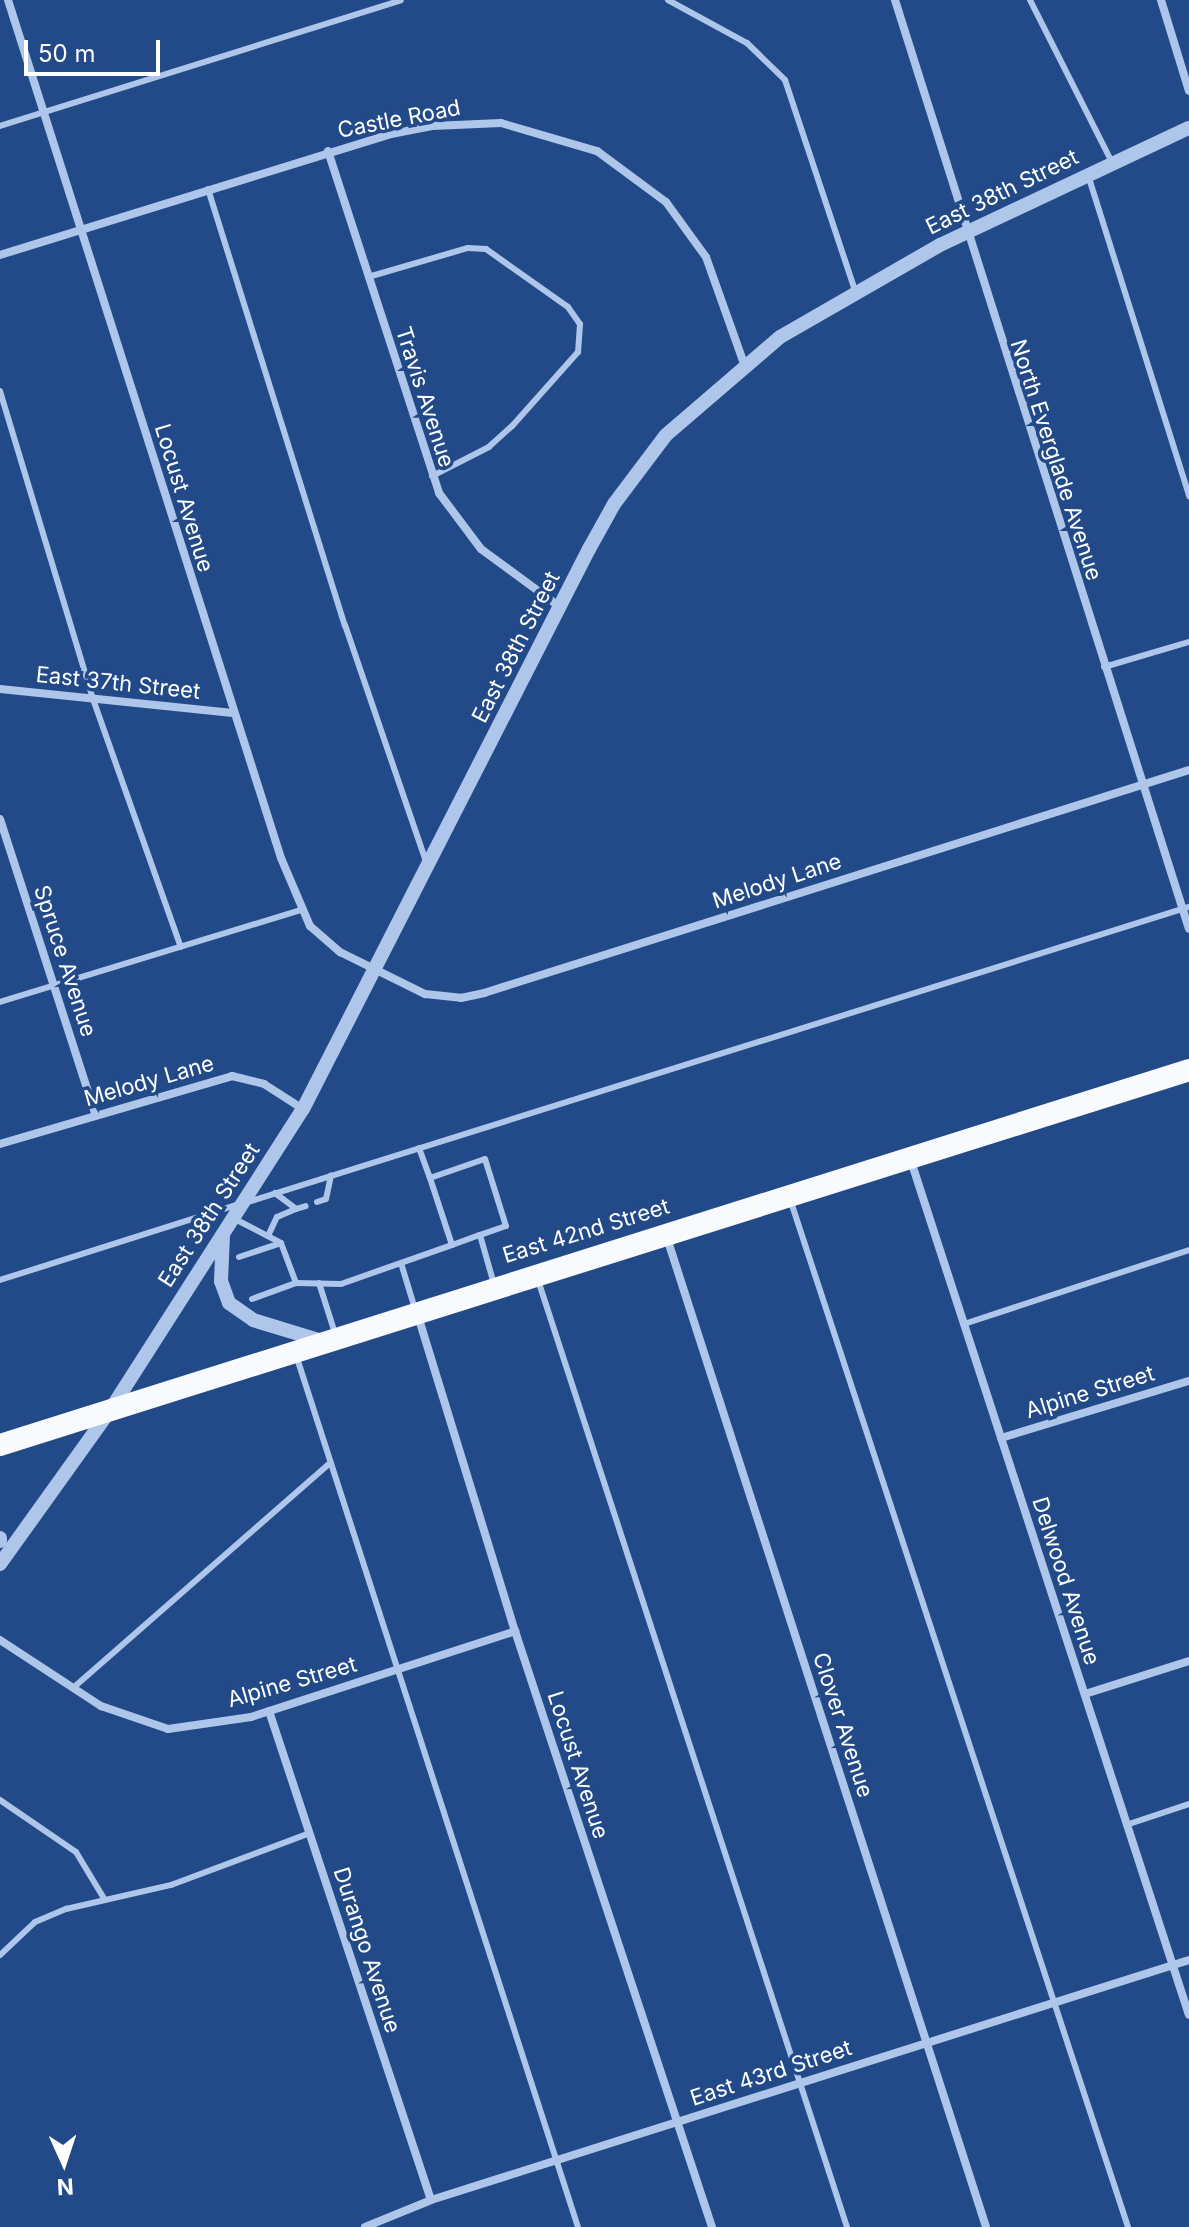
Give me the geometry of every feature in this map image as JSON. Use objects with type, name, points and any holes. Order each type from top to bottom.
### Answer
[{"type":"highway","name":"East 42nd Street","points":[[0,1445],[1189,1070]]},
{"type":"street","name":"Locust Avenue","points":[[8,0],[233,713],[301,910],[320,938],[376,972]]},
{"type":"street","name":"North Everglade Avenue","points":[[895,0],[965,234],[1142,784],[1186,908],[1189,929]]},
{"type":"street","points":[[1161,0],[1189,91]]},
{"type":"street","name":"Castle Road","points":[[0,255],[391,134],[472,122],[530,128],[597,151],[642,180],[688,228],[717,280],[744,364]]},
{"type":"street","name":"East 38th Street","points":[[0,1564],[109,1412],[303,1109],[614,504],[666,435],[744,364],[856,293],[965,234],[1189,128]]},
{"type":"street","name":"Travis Avenue","points":[[328,151],[432,476],[458,523],[481,549],[560,607]]},
{"type":"street","name":"East 37th Street","points":[[0,689],[233,713]]},
{"type":"street","name":"Melody Lane","points":[[376,972],[438,997],[484,993],[1189,770]]},
{"type":"street","name":"Spruce Avenue","points":[[0,819],[95,1114]]},
{"type":"street","name":"Melody Lane","points":[[0,1144],[232,1076],[264,1084],[303,1109]]},
{"type":"street","name":"Delwood Avenue","points":[[910,1157],[1189,2015]]},
{"type":"street","points":[[223,1233],[221,1281],[229,1303],[253,1320],[331,1340]]},
{"type":"street","name":"Clover Avenue","points":[[665,1234],[986,2227]]},
{"type":"street","name":"Locust Avenue","points":[[416,1312],[515,1631],[712,2227]]},
{"type":"street","name":"Alpine Street","points":[[1001,1438],[1189,1381]]},
{"type":"street","name":"Alpine Street","points":[[0,1640],[101,1706],[168,1729],[269,1711],[515,1631]]},
{"type":"street","points":[[1085,1694],[1189,1661]]},
{"type":"street","name":"Durango Avenue","points":[[269,1711],[431,2200]]},
{"type":"street","name":"East 43rd Street","points":[[365,2227],[431,2200],[1189,1960]]},
{"type":"lane","points":[[0,126],[401,0]]},
{"type":"lane","points":[[668,0],[747,43],[785,80],[856,293]]},
{"type":"lane","points":[[1030,0],[1113,164]]},
{"type":"lane","points":[[1088,175],[1189,496]]},
{"type":"lane","points":[[208,189],[345,625],[429,868]]},
{"type":"lane","points":[[368,277],[468,248],[486,249],[568,307],[580,324],[578,352],[512,426],[489,447],[432,476]]},
{"type":"lane","points":[[0,391],[93,699],[181,947]]},
{"type":"lane","points":[[1104,667],[1189,642]]},
{"type":"lane","points":[[0,1280],[1186,908]]},
{"type":"lane","points":[[0,1002],[301,910]]},
{"type":"lane","points":[[419,1148],[452,1245]]},
{"type":"lane","points":[[252,1299],[296,1283],[341,1284],[506,1226],[485,1159],[430,1178]]},
{"type":"lane","points":[[317,1202],[326,1199],[331,1176]]},
{"type":"lane","points":[[275,1193],[296,1209]]},
{"type":"lane","points":[[789,1195],[1051,2003],[1128,2227]]},
{"type":"lane","points":[[268,1236],[277,1217],[306,1206]]},
{"type":"lane","points":[[233,1218],[281,1243],[296,1283]]},
{"type":"lane","points":[[480,1235],[495,1287]]},
{"type":"lane","points":[[239,1257],[281,1243]]},
{"type":"lane","points":[[964,1324],[1189,1250]]},
{"type":"lane","points":[[401,1263],[416,1312]]},
{"type":"lane","points":[[536,1274],[847,2227]]},
{"type":"lane","points":[[319,1283],[331,1340]]},
{"type":"lane","points":[[295,1352],[578,2227]]},
{"type":"lane","points":[[73,1688],[330,1463]]},
{"type":"lane","points":[[0,1800],[76,1852],[105,1900]]},
{"type":"lane","points":[[1126,1825],[1189,1804]]},
{"type":"lane","points":[[0,1955],[35,1922],[105,1900],[171,1885],[310,1833]]}]
